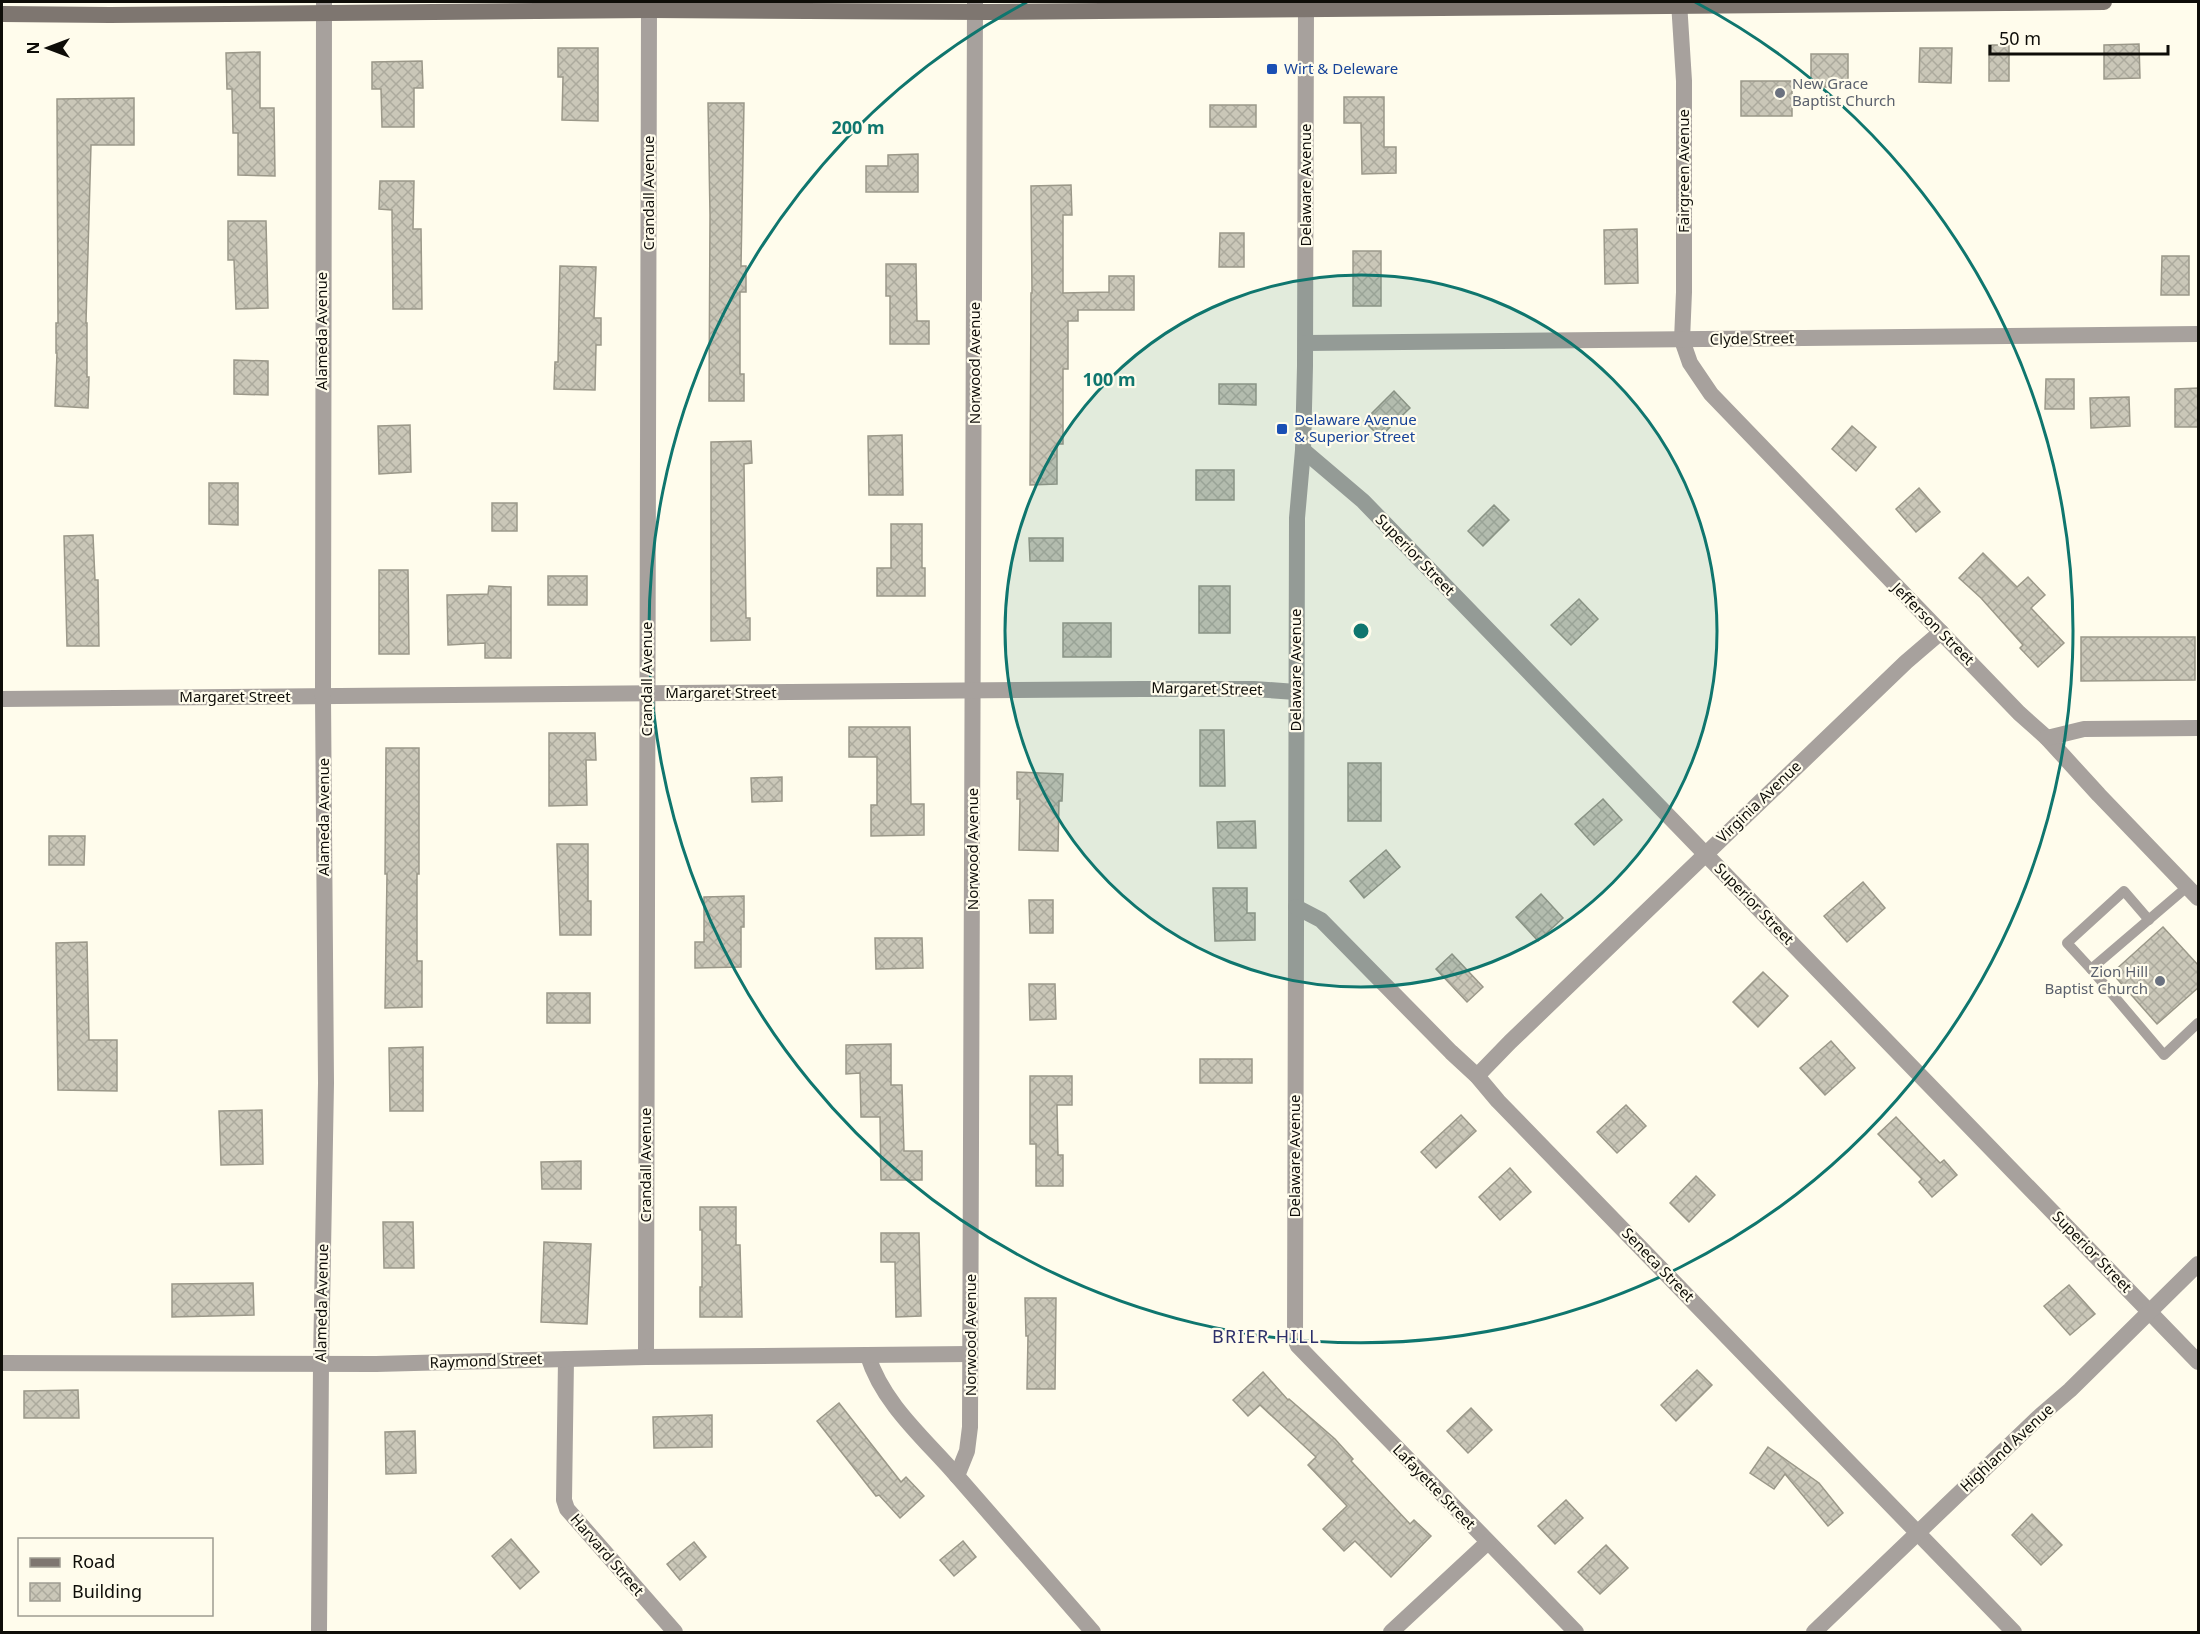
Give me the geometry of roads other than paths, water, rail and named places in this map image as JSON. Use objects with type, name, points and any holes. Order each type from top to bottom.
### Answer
[{"type":"main road","points":[[2,14],[110,15],[324,7],[976,7],[2104,2]]},
{"type":"street","name":"Fairgreen Avenue","points":[[1679,4],[1684,81],[1682,340]]},
{"type":"street","name":"Delaware Avenue","points":[[1295,1339],[1297,518],[1303,450],[1306,343],[1306,5]]},
{"type":"street","name":"Crandall Avenue","points":[[645,1357],[649,6]]},
{"type":"street","name":"Alameda Avenue","points":[[319,1632],[326,1083],[322,697],[324,7]]},
{"type":"street","name":"Norwood Avenue","points":[[957,1476],[967,1451],[970,1427],[976,7]]},
{"type":"street","name":"Clyde Street","points":[[1306,343],[2199,334]]},
{"type":"street","name":"Jefferson Street","points":[[1682,340],[1690,363],[1711,394],[2019,713],[2047,738],[2193,892]]},
{"type":"street","name":"Superior Street","points":[[1303,450],[1363,501],[2199,1362]]},
{"type":"street","name":"Virginia Avenue","points":[[1477,1076],[1510,1041],[1906,662],[1941,632]]},
{"type":"street","name":"Margaret Street","points":[[2,699],[974,692],[1152,688],[1254,689],[1296,692]]},
{"type":"street","points":[[2047,738],[2084,729],[2199,728]]},
{"type":"street","name":"Seneca Street","points":[[1296,907],[1321,920],[1477,1076],[1498,1101],[2014,1632]]},
{"type":"street","name":"Highland Avenue","points":[[1814,1632],[2041,1414],[2070,1390],[2199,1264]]},
{"type":"street","name":"Lafayette Street","points":[[1295,1339],[1299,1346],[1576,1632]]},
{"type":"street","name":"Raymond Street","points":[[2,1363],[376,1364],[645,1357],[970,1354]]},
{"type":"street","points":[[868,1356],[874,1376],[884,1393],[1093,1632]]},
{"type":"street","name":"Harvard Street","points":[[566,1359],[564,1500],[567,1509],[675,1632]]},
{"type":"street","points":[[1391,1632],[1488,1542]]},
{"type":"lane","points":[[2149,920],[2124,891],[2067,943],[2164,1055],[2199,1023]]},
{"type":"lane","points":[[2091,969],[2149,920],[2193,892]]},
{"type":"place","name":"Wirt & Deleware","points":[[1272,69]]},
{"type":"place","name":"New Grace Baptist Church","points":[[1780,93]]},
{"type":"place","name":"Delaware Avenue & Superior Street","points":[[1282,429]]},
{"type":"place","name":"Zion Hill Baptist Church","points":[[2160,981]]},
{"type":"district","name":"BRIER HILL","points":[[1266,1337]]}]
